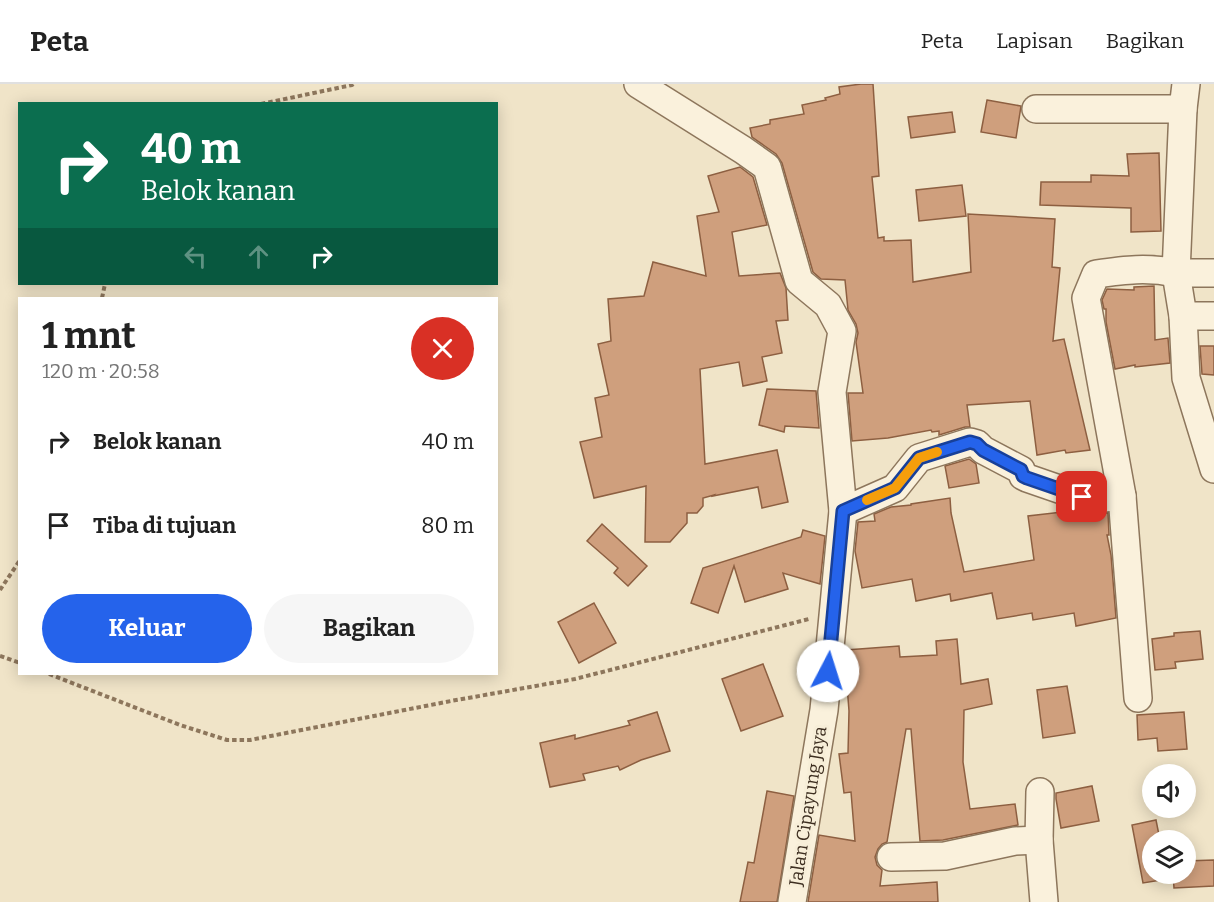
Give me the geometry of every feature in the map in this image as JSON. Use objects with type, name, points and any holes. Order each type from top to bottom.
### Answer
[{"type":"street","name":"Jalan Cipayung Jaya","points":[[638,84],[767,167],[799,281],[828,305],[842,331],[832,392],[843,511],[824,710],[792,902]]},
{"type":"street","points":[[1036,109],[1185,96],[1176,273],[1183,316],[1186,378],[1214,469]]},
{"type":"street","points":[[1138,698],[1122,496],[1086,298],[1096,274],[1143,269],[1158,269],[1176,273],[1214,273]]},
{"type":"street","points":[[1183,316],[1214,316]]},
{"type":"street","points":[[843,511],[895,488],[919,458],[970,442],[1021,470],[1023,476],[1027,478],[1082,497],[1122,496]]},
{"type":"street","points":[[1040,792],[1039,840],[1044,902]]},
{"type":"street","points":[[891,857],[945,856],[1015,841],[1039,840]]},
{"type":"path","points":[[271,102],[353,84]]},
{"type":"path","points":[[0,590],[18,563]]},
{"type":"path","points":[[52,675],[180,725],[227,740],[250,740],[575,679],[833,613]]},
{"type":"path","points":[[0,656],[18,662]]},
{"type":"building","points":[[873,84],[879,176],[872,177],[878,238],[884,237],[884,241],[911,240],[913,282],[971,272],[968,214],[1055,219],[1052,267],[1060,268],[1053,341],[1064,339],[1090,450],[1066,453],[1065,450],[1037,455],[1030,401],[967,405],[970,427],[939,435],[939,431],[932,432],[931,430],[888,438],[852,441],[848,393],[863,393],[856,342],[858,333],[848,310],[845,280],[821,279],[813,272],[782,163],[776,154],[752,137],[750,128],[770,124],[770,120],[804,114],[802,105],[826,100],[825,98],[840,94],[839,87]]},
{"type":"building","points":[[987,100],[1021,106],[1016,138],[981,132]]},
{"type":"building","points":[[952,112],[955,132],[911,138],[908,117]]},
{"type":"building","points":[[1159,153],[1161,231],[1131,232],[1131,208],[1040,205],[1041,182],[1091,182],[1091,175],[1129,176],[1127,154]]},
{"type":"building","points":[[740,167],[753,177],[767,225],[732,232],[739,276],[780,273],[786,288],[788,320],[776,321],[782,353],[762,357],[767,381],[743,386],[739,362],[700,369],[705,464],[777,450],[788,502],[762,508],[758,487],[703,498],[703,506],[697,513],[687,513],[687,523],[670,542],[645,542],[646,486],[594,498],[580,442],[602,437],[595,398],[609,395],[598,344],[611,341],[608,299],[644,296],[653,262],[706,276],[697,216],[719,212],[708,176]]},
{"type":"building","points":[[962,185],[966,216],[919,221],[916,190]]},
{"type":"building","points":[[1154,286],[1155,340],[1168,338],[1170,363],[1135,367],[1135,365],[1115,369],[1106,322],[1106,309],[1104,309],[1102,300],[1107,289],[1134,290],[1134,287]]},
{"type":"building","points":[[1200,346],[1214,346],[1214,375],[1202,374]]},
{"type":"building","points":[[767,389],[816,391],[819,428],[785,426],[784,432],[759,425]]},
{"type":"building","points":[[969,459],[976,464],[979,483],[949,488],[945,466]]},
{"type":"building","points":[[950,498],[951,513],[964,572],[1034,560],[1028,516],[1062,512],[1062,515],[1080,512],[1108,513],[1109,535],[1107,535],[1111,555],[1116,618],[1076,626],[1074,613],[1033,620],[1032,613],[997,619],[992,593],[951,601],[950,594],[916,601],[912,579],[862,588],[855,551],[858,522],[875,521],[874,514],[891,507]]},
{"type":"building","points":[[602,524],[647,566],[628,586],[614,573],[618,568],[587,541]]},
{"type":"building","points":[[803,530],[825,536],[820,584],[783,573],[788,589],[745,602],[734,566],[718,613],[691,603],[703,568],[801,537]]},
{"type":"building","points":[[594,603],[616,643],[579,663],[558,622]]},
{"type":"building","points":[[1200,631],[1203,659],[1175,662],[1176,668],[1155,670],[1152,639],[1174,636],[1174,633]]},
{"type":"building","points":[[957,639],[961,684],[988,679],[992,704],[964,710],[963,762],[970,809],[1015,804],[1018,825],[943,840],[920,841],[911,729],[906,729],[887,842],[878,849],[875,857],[877,865],[882,870],[880,886],[937,882],[938,902],[808,902],[819,835],[855,841],[851,792],[844,793],[839,754],[848,753],[849,711],[846,650],[899,646],[900,657],[937,655],[936,641]]},
{"type":"building","points":[[763,664],[783,716],[741,731],[722,679]]},
{"type":"building","points":[[1067,686],[1075,733],[1043,738],[1037,690]]},
{"type":"building","points":[[657,712],[670,751],[641,760],[620,770],[618,766],[583,774],[585,780],[550,787],[540,743],[575,735],[575,739],[630,725],[628,721]]},
{"type":"building","points":[[1184,712],[1187,749],[1158,751],[1157,738],[1138,740],[1137,715]]},
{"type":"building","points":[[1092,786],[1099,821],[1061,828],[1056,793]]},
{"type":"building","points":[[767,791],[794,796],[777,902],[740,902],[748,862],[754,863]]},
{"type":"building","points":[[1156,820],[1158,830],[1142,830],[1142,878],[1132,825]]},
{"type":"building","points":[[1214,860],[1214,886],[1174,888],[1174,884],[1196,884],[1196,861]]},
{"type":"slow traffic","points":[[867,500],[895,488],[919,458],[937,452]]},
{"type":"route","points":[[828,671],[843,511],[895,488],[919,458],[970,442],[1021,470],[1023,476],[1027,478],[1082,497]]}]
